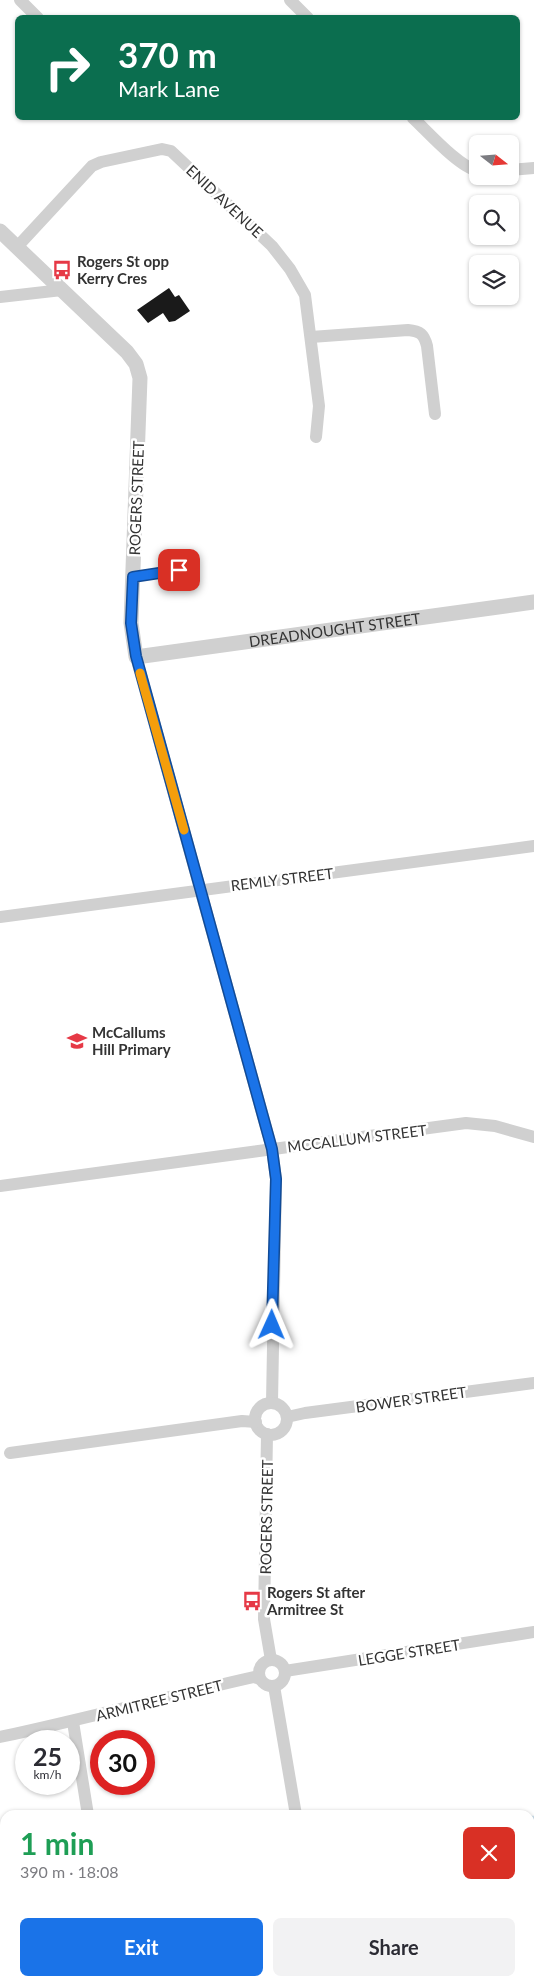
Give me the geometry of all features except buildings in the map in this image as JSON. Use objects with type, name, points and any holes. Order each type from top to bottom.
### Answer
[{"type":"street","points":[[20,0],[35,15]]},
{"type":"street","points":[[290,0],[305,15]]},
{"type":"street","points":[[415,120],[469,168]]},
{"type":"street","name":"ENID AVENUE","points":[[16,247],[92,166],[101,162],[162,149],[171,151],[272,246],[290,269],[305,295],[319,406],[316,437]]},
{"type":"street","points":[[519,169],[534,168]]},
{"type":"street","name":"ROGERS STREET","points":[[0,231],[127,352],[136,364],[140,378],[131,623],[136,656],[272,1149],[276,1179],[270,1390],[272,1403]]},
{"type":"street","points":[[0,297],[62,290]]},
{"type":"street","points":[[311,337],[408,330],[417,331],[424,336],[427,346],[436,414]]},
{"type":"street","name":"DREADNOUGHT STREET","points":[[136,656],[534,602]]},
{"type":"street","name":"REMLY STREET","points":[[0,917],[534,846]]},
{"type":"street","name":"MCCALLUM STREET","points":[[0,1186],[466,1123],[495,1126],[534,1137]]},
{"type":"street","name":"BOWER STREET","points":[[287,1417],[305,1413],[534,1383]]},
{"type":"street","points":[[272,1403],[284,1409],[287,1417],[282,1431],[272,1435],[260,1429],[256,1422],[259,1408],[272,1403]]},
{"type":"street","points":[[10,1453],[242,1421],[256,1422]]},
{"type":"street","name":"ROGERS STREET","points":[[267,1434],[264,1619],[271,1660]]},
{"type":"street","name":"LEGGE STREET","points":[[285,1671],[534,1632]]},
{"type":"street","points":[[271,1660],[282,1664],[285,1671],[284,1679],[274,1686],[266,1685],[260,1679],[260,1666],[271,1660]]},
{"type":"street","name":"ARMITREE STREET","points":[[0,1737],[73,1722],[176,1695],[254,1678],[260,1679]]},
{"type":"street","points":[[274,1686],[295,1810]]},
{"type":"street","points":[[73,1722],[87,1810]]},
{"type":"lane","points":[[133,577],[179,570]]},
{"type":"slow traffic","points":[[140,673],[184,830]]},
{"type":"place","name":"Rogers St opp Kerry Cres","points":[[62,270]]},
{"type":"place","name":"McCallums Hill Primary","points":[[77,1041]]},
{"type":"place","name":"Rogers St after Armitree St","points":[[252,1601]]},
{"type":"route","points":[[179,570],[133,577],[131,623],[136,656],[272,1149],[276,1179],[272,1325]]}]
